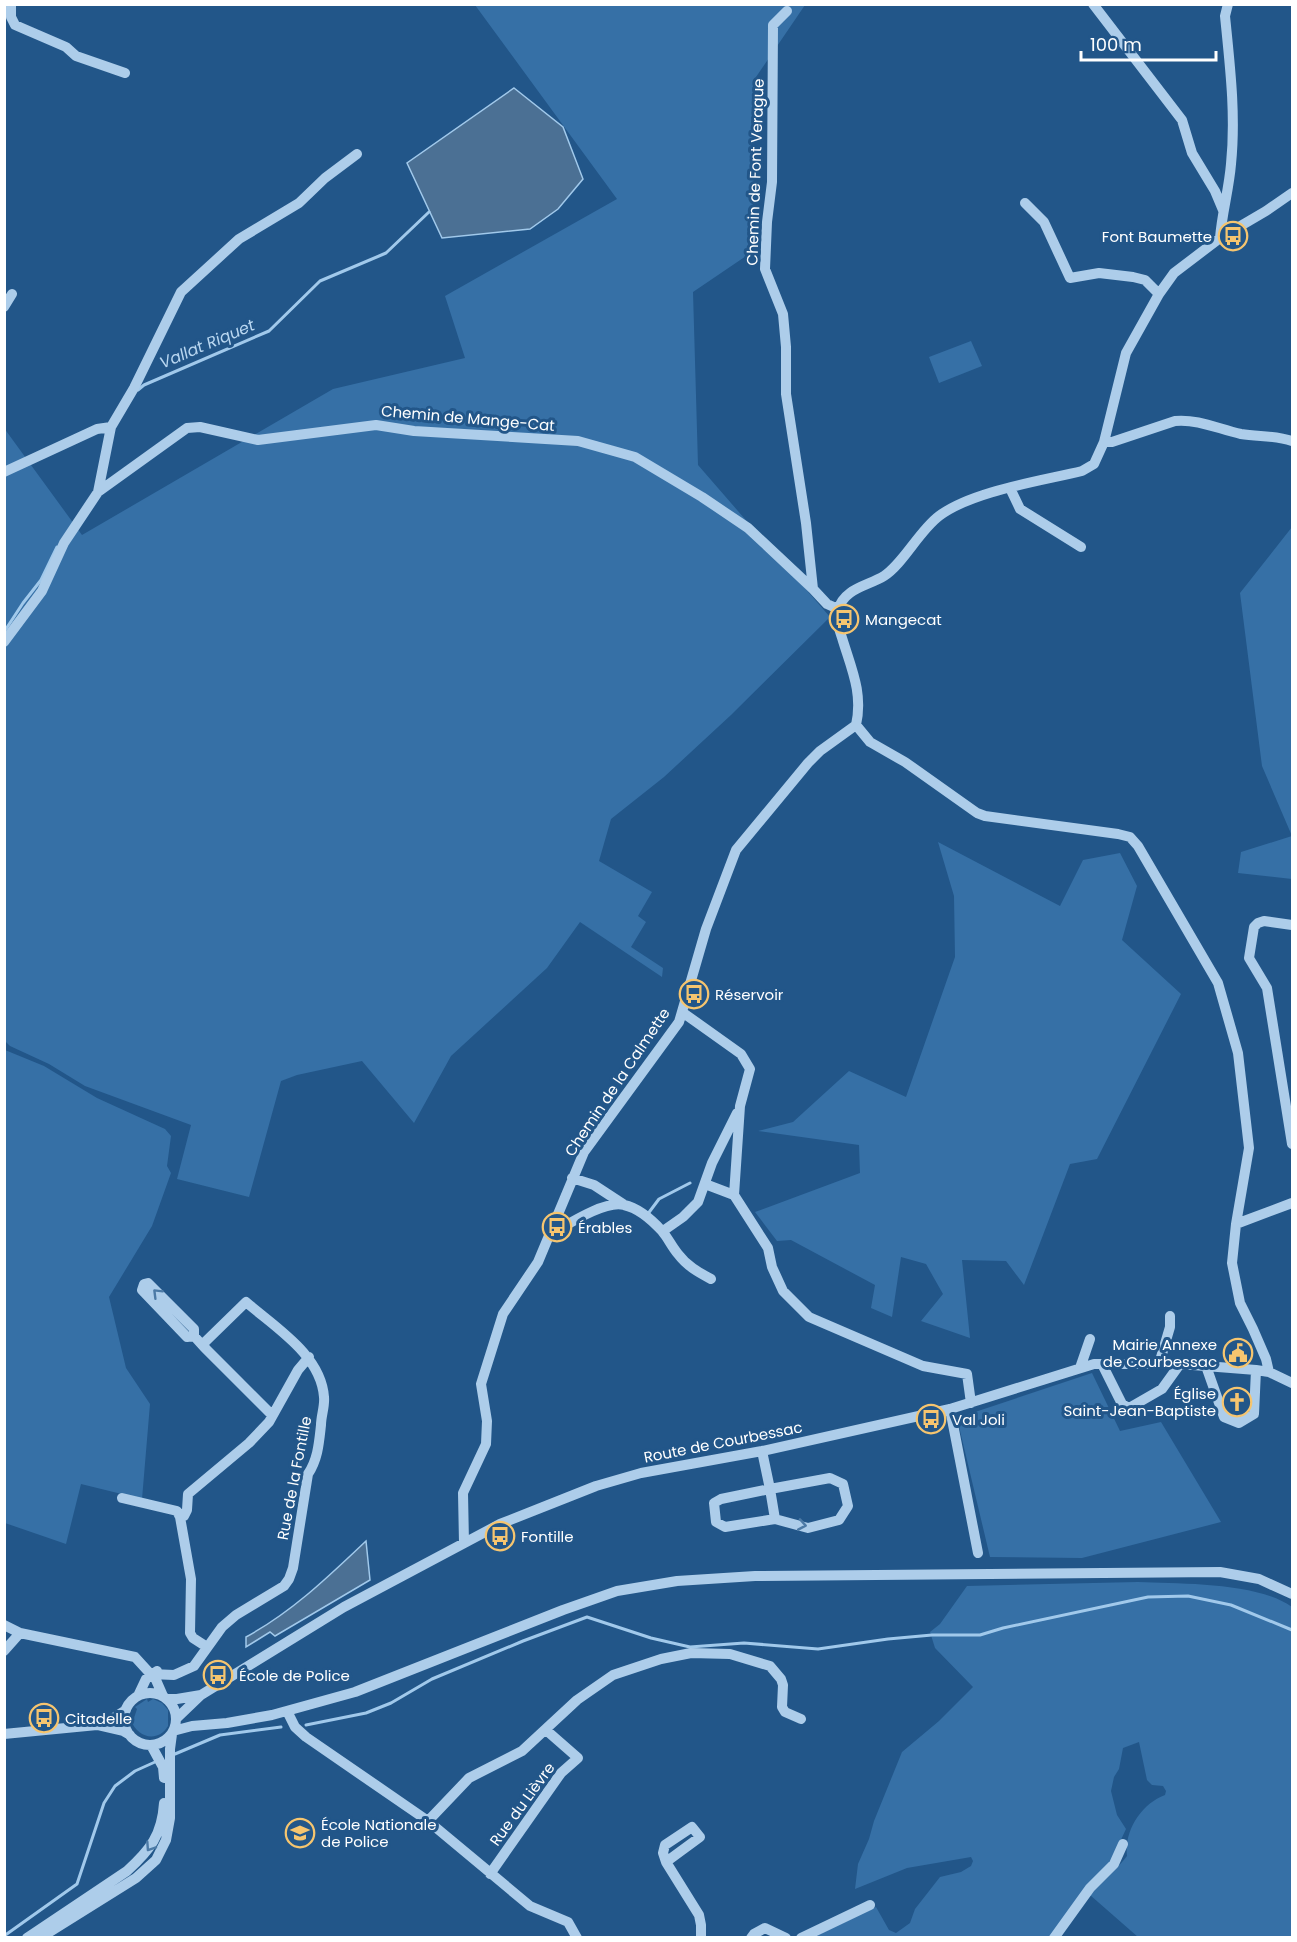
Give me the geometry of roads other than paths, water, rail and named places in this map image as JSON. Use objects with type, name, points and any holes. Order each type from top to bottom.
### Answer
[{"type":"street","points":[[11,4],[11,17],[15,25],[66,47],[76,56],[125,73]]},
{"type":"street","points":[[1093,4],[1182,120],[1192,153],[1215,191],[1223,210]]},
{"type":"street","points":[[1220,238],[1231,165],[1234,104],[1225,16],[1228,4]]},
{"type":"street","name":"Chemin de Font Verague","points":[[787,11],[773,25],[772,182],[765,269],[783,314],[786,394],[806,523],[813,589]]},
{"type":"street","points":[[4,642],[42,591],[64,543],[98,492],[111,427],[134,388],[181,292],[239,239],[299,203],[325,178],[357,154]]},
{"type":"street","points":[[1269,1372],[1266,1359],[1240,1304],[1234,1282],[1232,1252],[1249,1148],[1238,1053],[1218,984],[1138,846],[1130,837],[977,813],[905,762],[870,742],[856,725],[860,708],[857,687],[837,621],[838,609],[850,593],[886,575],[923,530],[956,505],[974,497],[1082,471],[1094,464],[1104,442],[1126,353],[1159,294],[1174,273],[1220,238],[1293,193]]},
{"type":"street","points":[[1025,203],[1044,222],[1070,278],[1099,273],[1133,277],[1145,280],[1159,294]]},
{"type":"street","points":[[4,307],[12,294]]},
{"type":"street","points":[[1104,442],[1112,442],[1175,421],[1214,425],[1240,433],[1293,441]]},
{"type":"street","name":"Chemin de Mange-Cat","points":[[98,492],[186,428],[200,427],[258,440],[376,425],[414,431],[578,441],[634,457],[702,497],[748,528],[813,589]]},
{"type":"street","points":[[4,472],[97,429],[111,427]]},
{"type":"street","points":[[1010,488],[1020,509],[1081,547]]},
{"type":"street","points":[[813,589],[827,604],[838,609]]},
{"type":"street","name":"Chemin de la Calmette","points":[[464,1544],[463,1493],[486,1444],[487,1421],[481,1384],[503,1314],[538,1262],[584,1152],[679,1022],[706,930],[736,850],[808,763],[820,751],[856,725]]},
{"type":"street","points":[[1293,925],[1264,921],[1258,923],[1254,927],[1250,958],[1268,988],[1290,1112],[1293,1144]]},
{"type":"street","points":[[663,1232],[698,1202],[712,1163],[740,1106],[750,1070],[741,1053],[682,1012]]},
{"type":"street","points":[[740,1106],[734,1195],[768,1248],[772,1267],[783,1291],[809,1317],[923,1366],[967,1374],[972,1403]]},
{"type":"street","points":[[572,1178],[594,1185],[643,1214],[663,1232],[679,1256],[694,1270],[711,1279]]},
{"type":"street","points":[[705,1184],[734,1195]]},
{"type":"street","points":[[1236,1224],[1293,1203]]},
{"type":"street","points":[[551,1234],[599,1210],[623,1204]]},
{"type":"street","points":[[194,1336],[187,1337],[142,1290],[144,1284],[148,1283],[194,1329],[194,1336],[272,1415]]},
{"type":"street","name":"Rue de la Fontille","points":[[151,1674],[165,1668],[180,1673],[194,1666],[222,1627],[236,1615],[284,1586],[293,1568],[308,1474],[315,1463],[324,1401],[320,1376],[309,1357],[246,1302],[205,1342],[204,1347]]},
{"type":"street","points":[[1159,1364],[1170,1327],[1170,1316]]},
{"type":"street","points":[[1080,1368],[1090,1339]]},
{"type":"street","points":[[180,1517],[184,1516],[187,1510],[188,1494],[249,1443],[269,1422],[298,1370],[309,1357]]},
{"type":"street","name":"Route de Courbessac","points":[[175,1726],[201,1695],[344,1607],[500,1524],[596,1486],[651,1471],[762,1451],[950,1409],[1094,1364],[1180,1364],[1256,1370],[1269,1372],[1293,1383]]},
{"type":"street","points":[[1102,1364],[1122,1404],[1129,1408],[1162,1389],[1180,1364]]},
{"type":"street","points":[[1206,1366],[1224,1417],[1239,1423],[1254,1414],[1256,1370]]},
{"type":"street","points":[[950,1409],[978,1553]]},
{"type":"street","points":[[762,1451],[775,1519]]},
{"type":"street","points":[[830,1478],[843,1484],[847,1510],[839,1520],[807,1528],[775,1519],[724,1527],[716,1522],[714,1503],[721,1498],[830,1478]]},
{"type":"street","points":[[122,1497],[177,1511],[191,1579],[190,1633],[193,1638],[207,1647]]},
{"type":"street","points":[[175,1726],[226,1723],[287,1711],[364,1689],[563,1610],[607,1595],[677,1581],[755,1576],[1220,1572],[1259,1579],[1292,1593]]},
{"type":"street","points":[[4,1625],[20,1633],[135,1657],[156,1680],[175,1711],[175,1726],[170,1749],[170,1818],[166,1840],[156,1860],[136,1878],[40,1938]]},
{"type":"street","points":[[4,1650],[20,1633]]},
{"type":"street","points":[[428,1821],[469,1778],[522,1751],[577,1700],[613,1675],[661,1659],[706,1652],[730,1654],[770,1666],[783,1685],[782,1707],[785,1712],[801,1719]]},
{"type":"street","points":[[130,1735],[124,1719],[126,1710],[138,1696],[151,1674]]},
{"type":"street","points":[[138,1696],[146,1693],[165,1698]]},
{"type":"street","name":"Route de Courbessac","points":[[165,1698],[177,1700],[201,1695]]},
{"type":"street","points":[[4,1734],[97,1725],[115,1718],[126,1710]]},
{"type":"street","points":[[287,1711],[295,1727],[306,1737],[428,1821],[530,1906],[568,1922],[578,1938]]},
{"type":"street","points":[[97,1725],[123,1731],[143,1744],[151,1745],[166,1740],[175,1726]]},
{"type":"street","name":"Rue du Lièvre","points":[[490,1874],[561,1773],[578,1758],[546,1730]]},
{"type":"street","points":[[27,1938],[127,1871],[152,1847],[161,1824],[165,1787],[163,1767],[151,1745]]},
{"type":"street","points":[[1054,1938],[1090,1888],[1114,1864],[1123,1844]]},
{"type":"street","points":[[666,1862],[699,1916],[701,1938]]},
{"type":"street","points":[[801,1938],[870,1905]]},
{"type":"street","points":[[751,1938],[753,1934],[765,1928],[786,1938]]},
{"type":"waterway","name":"Vallat Riquet","points":[[138,390],[144,385],[269,331],[320,281],[386,253],[429,212]]},
{"type":"waterway","name":"Vallat Riquet","points":[[4,632],[41,580],[57,547]]},
{"type":"waterway","points":[[647,1215],[659,1199],[690,1183]]},
{"type":"waterway","points":[[306,1725],[366,1713],[391,1703],[432,1679],[587,1617],[651,1638],[690,1647],[744,1643],[818,1649],[932,1635],[980,1635],[1148,1597],[1188,1596],[1231,1605],[1292,1630]]},
{"type":"waterway","points":[[175,1754],[220,1735],[281,1727]]},
{"type":"waterway","points":[[4,1936],[77,1884],[104,1803],[115,1786],[135,1771],[155,1762]]},
{"type":"place","name":"Font Baumette","points":[[1233,236]]},
{"type":"place","name":"Mangecat","points":[[844,619]]},
{"type":"place","name":"Réservoir","points":[[694,994]]},
{"type":"place","name":"Érables","points":[[557,1227]]},
{"type":"place","name":"Mairie Annexe de Courbessac","points":[[1238,1353]]},
{"type":"place","name":"Église Saint-Jean-Baptiste","points":[[1237,1402]]},
{"type":"place","name":"Val Joli","points":[[931,1419]]},
{"type":"place","name":"Fontille","points":[[500,1536]]},
{"type":"place","name":"École de Police","points":[[218,1675]]},
{"type":"place","name":"Citadelle","points":[[44,1718]]},
{"type":"place","name":"École Nationale de Police","points":[[300,1833]]}]
